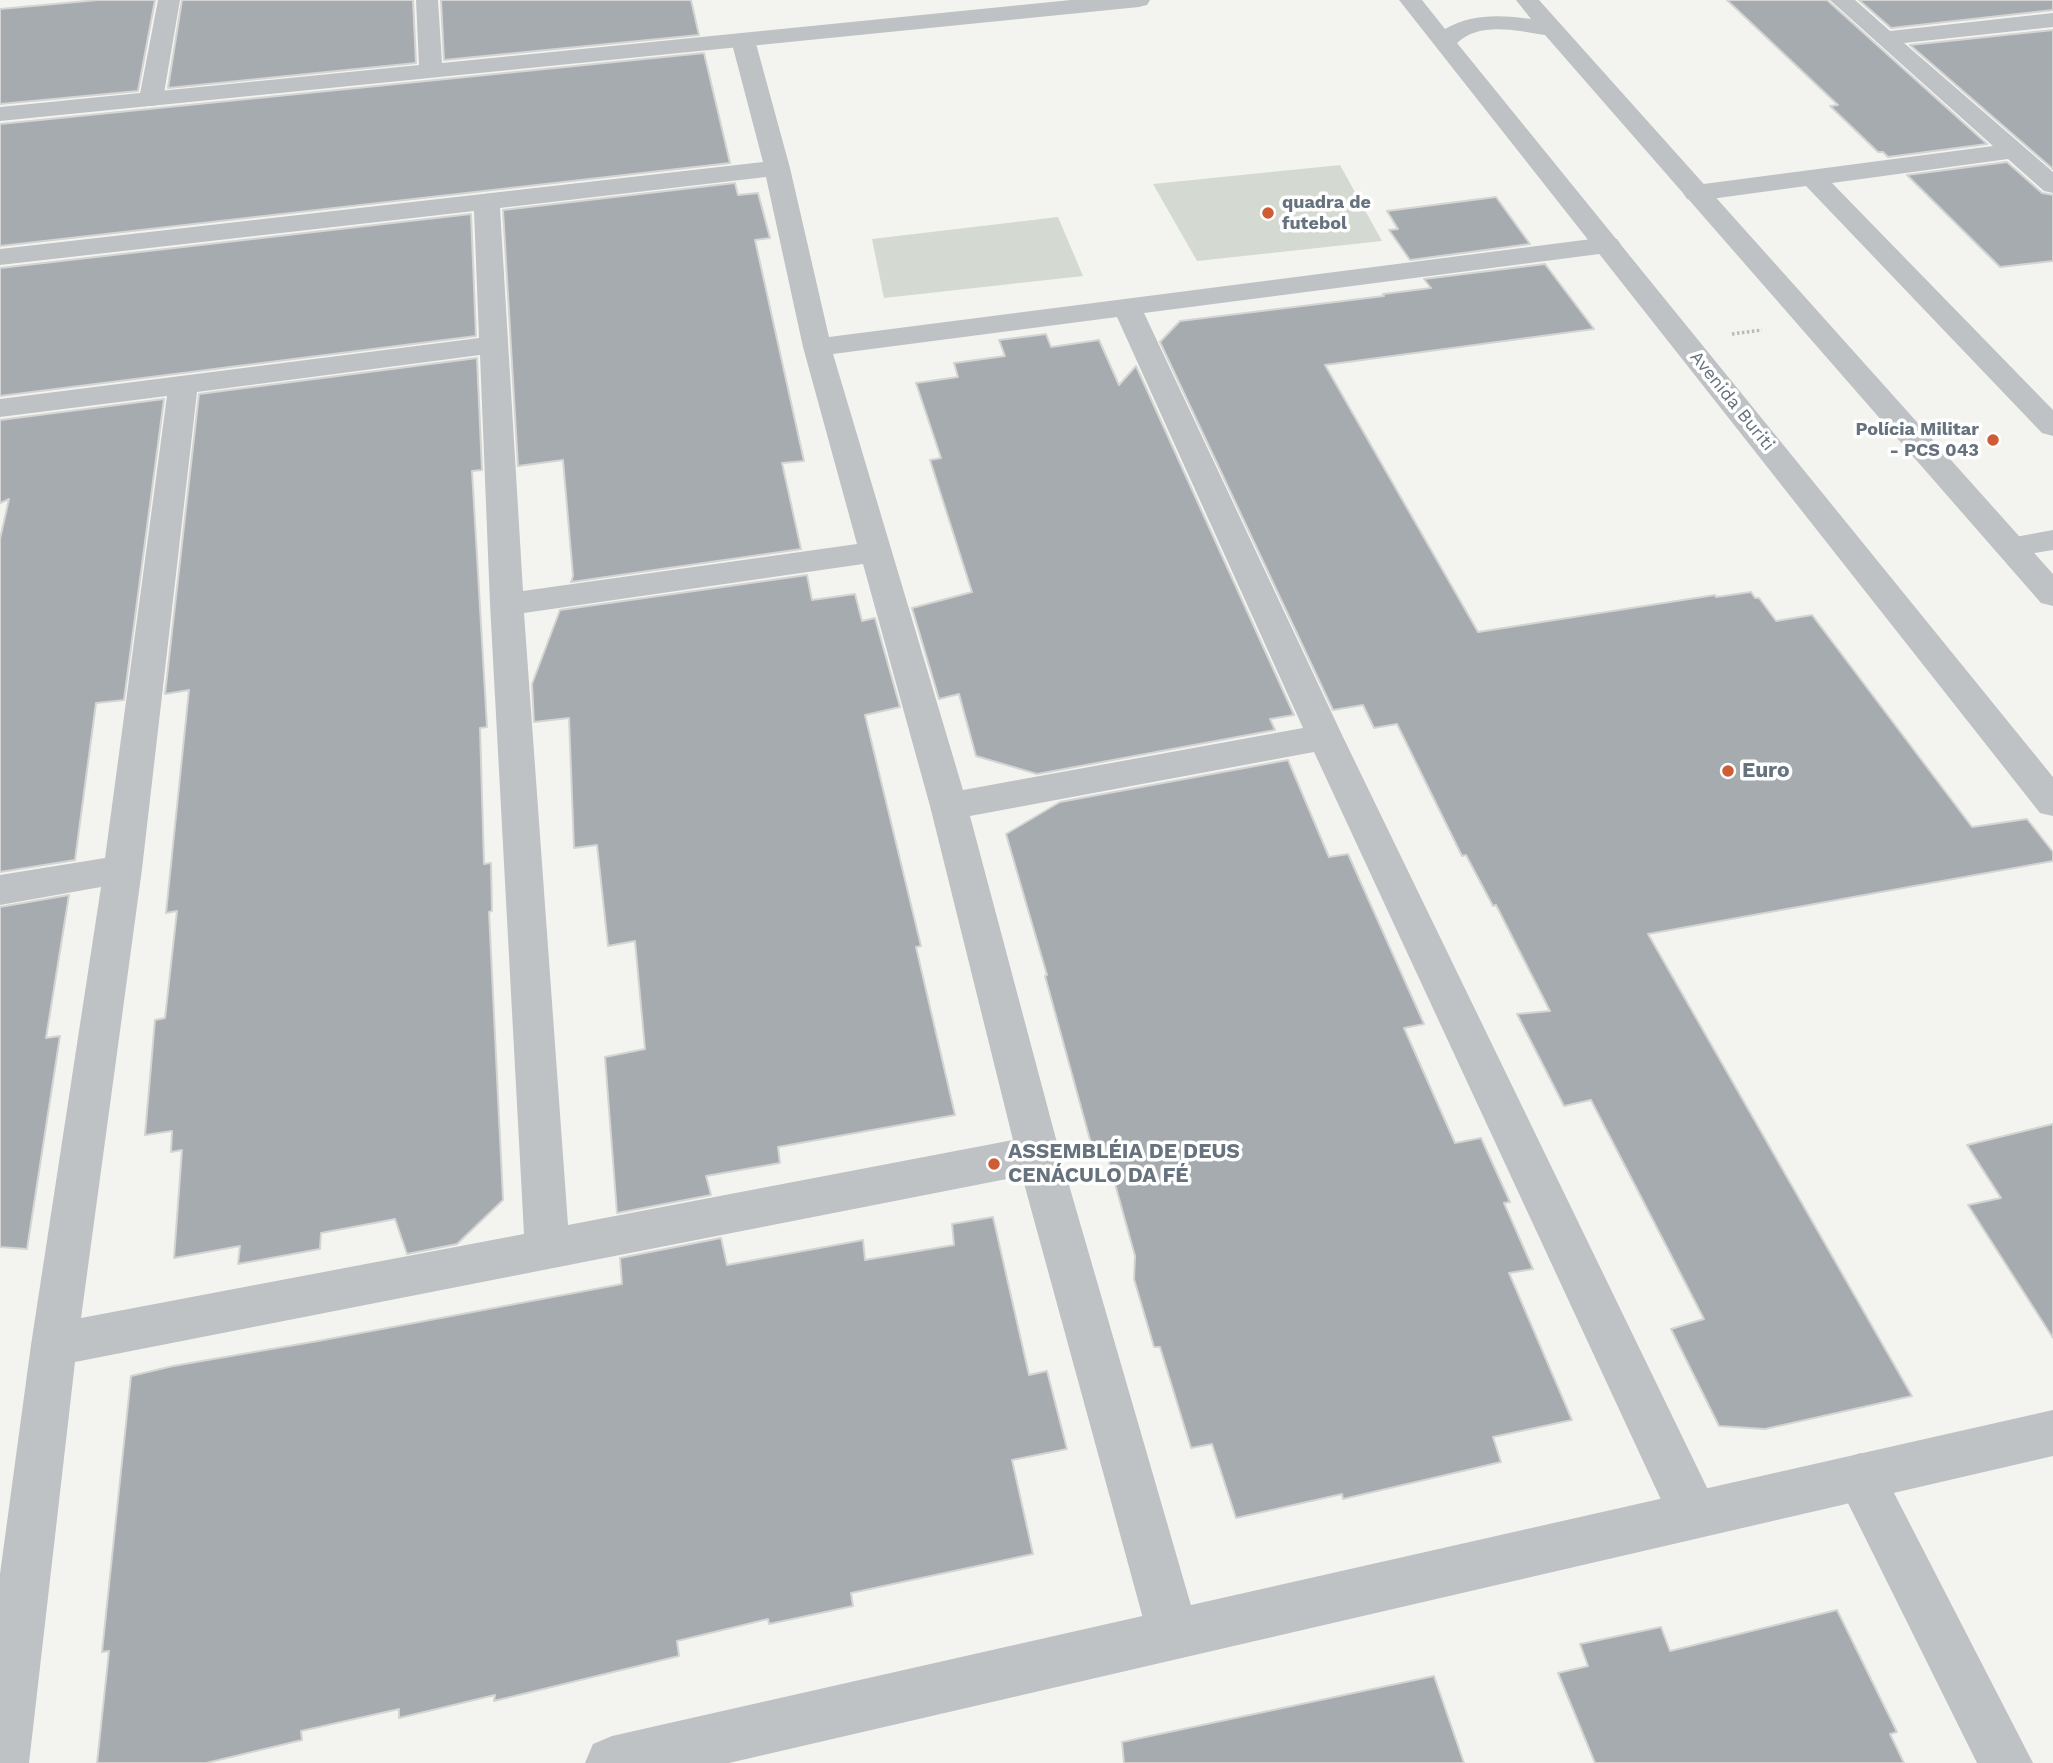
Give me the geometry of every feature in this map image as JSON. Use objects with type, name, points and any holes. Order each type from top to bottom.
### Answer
[{"type":"street","points":[[151,99],[169,0]]},
{"type":"street","points":[[427,0],[431,71]]},
{"type":"street","points":[[0,114],[1139,0]]},
{"type":"street","name":"Avenida Buriti","points":[[1410,0],[2053,803]]},
{"type":"street","points":[[1527,0],[2053,595]]},
{"type":"street","points":[[1841,0],[2053,185]]},
{"type":"street","points":[[1886,38],[2053,20]]},
{"type":"street","points":[[1445,42],[1452,33],[1478,25],[1500,24],[1552,29]]},
{"type":"street","points":[[743,40],[777,169],[817,347],[949,806],[1038,1154],[1173,1633]]},
{"type":"street","points":[[1696,193],[2014,151]]},
{"type":"street","points":[[0,257],[777,169]]},
{"type":"street","points":[[1813,178],[2053,427]]},
{"type":"street","points":[[487,202],[507,604],[547,1248]]},
{"type":"street","points":[[817,347],[1607,245]]},
{"type":"street","points":[[1128,308],[1325,737],[1693,1515]]},
{"type":"street","points":[[0,408],[493,345]]},
{"type":"street","points":[[2,1763],[54,1345],[123,869],[183,384]]},
{"type":"street","points":[[2010,547],[2053,540]]},
{"type":"street","points":[[507,604],[876,552]]},
{"type":"street","points":[[949,806],[1325,737]]},
{"type":"street","points":[[0,890],[123,869]]},
{"type":"street","points":[[54,1345],[1038,1154]]},
{"type":"street","points":[[612,1763],[667,1757],[1173,1633],[2053,1433]]},
{"type":"street","points":[[1860,1477],[2006,1763]]},
{"type":"path","points":[[1683,340],[1811,323]]},
{"type":"shaded area","name":"quadra de futebol","points":[[1340,165],[1382,241],[1197,261],[1153,184]]},
{"type":"shaded area","points":[[1058,217],[1083,276],[884,298],[872,239]]},
{"type":"building","points":[[98,0],[155,0],[138,91],[0,104],[0,9]]},
{"type":"building","points":[[182,0],[413,0],[416,63],[168,88]]},
{"type":"building","points":[[441,0],[691,0],[699,35],[444,60]]},
{"type":"building","points":[[1727,0],[1827,0],[1987,144],[1888,157],[1883,152],[1878,152],[1830,106],[1838,105]]},
{"type":"building","points":[[1859,0],[2053,0],[2053,10],[1891,28]]},
{"type":"building","points":[[2053,30],[2053,169],[1910,45]]},
{"type":"building","points":[[704,53],[730,163],[0,246],[0,124]]},
{"type":"building","points":[[2007,162],[2042,193],[2053,195],[2053,261],[2000,267],[1907,175]]},
{"type":"building","points":[[735,183],[738,195],[758,193],[770,238],[755,240],[804,461],[782,463],[801,549],[571,582],[573,576],[563,460],[518,466],[503,210]]},
{"type":"building","points":[[1496,197],[1530,244],[1410,260],[1389,230],[1398,229],[1387,211]]},
{"type":"building","points":[[471,214],[476,336],[0,396],[0,268]]},
{"type":"building","points":[[1545,264],[1594,329],[1325,365],[1478,632],[1715,595],[1751,592],[1755,598],[1759,598],[1776,621],[1812,615],[1972,827],[2027,819],[2053,852],[2053,861],[1648,934],[1912,1396],[1765,1429],[1719,1426],[1671,1329],[1704,1319],[1591,1100],[1564,1106],[1517,1014],[1550,1011],[1496,905],[1493,906],[1466,855],[1462,856],[1397,724],[1374,728],[1363,705],[1333,710],[1160,342],[1180,321],[1384,296],[1383,294],[1431,288],[1424,279]]},
{"type":"building","points":[[1046,334],[1051,347],[1099,340],[1119,385],[1136,366],[1294,715],[1270,719],[1275,730],[1037,774],[976,756],[959,694],[939,699],[912,608],[972,592],[930,460],[941,458],[916,383],[958,377],[954,363],[1005,356],[999,340]]},
{"type":"building","points":[[477,358],[482,470],[472,471],[487,727],[480,728],[484,864],[491,863],[492,911],[489,912],[503,1200],[457,1244],[407,1254],[395,1219],[321,1233],[320,1249],[238,1264],[240,1246],[174,1258],[182,1150],[171,1152],[172,1131],[145,1135],[155,1020],[165,1018],[177,911],[166,913],[189,690],[165,694],[199,394]]},
{"type":"building","points":[[164,399],[124,700],[96,703],[75,860],[0,872],[0,539],[9,499],[0,503],[0,420]]},
{"type":"building","points":[[807,575],[812,600],[855,594],[862,621],[875,618],[900,707],[865,715],[921,946],[916,947],[955,1115],[778,1147],[780,1163],[706,1176],[711,1195],[617,1213],[605,1057],[645,1049],[635,941],[608,946],[597,845],[574,848],[569,718],[534,722],[532,684],[560,610]]},
{"type":"building","points":[[1288,760],[1329,857],[1348,854],[1424,1024],[1404,1028],[1455,1143],[1481,1138],[1510,1202],[1504,1203],[1533,1269],[1509,1273],[1572,1420],[1493,1437],[1501,1462],[1343,1499],[1342,1494],[1236,1518],[1212,1444],[1191,1448],[1160,1347],[1154,1347],[1134,1279],[1135,1256],[1104,1144],[1092,1147],[1045,976],[1047,975],[1006,834],[1060,802]]},
{"type":"building","points":[[69,895],[46,1038],[60,1036],[27,1249],[0,1247],[0,907]]},
{"type":"building","points":[[2053,1124],[2053,1338],[1968,1205],[2001,1198],[1967,1145]]},
{"type":"building","points":[[993,1217],[1029,1375],[1047,1371],[1067,1449],[1012,1460],[1033,1554],[851,1593],[853,1606],[769,1624],[768,1619],[677,1641],[679,1656],[494,1701],[495,1695],[399,1718],[399,1709],[301,1731],[302,1740],[206,1763],[97,1763],[109,1651],[102,1652],[131,1376],[622,1284],[620,1258],[721,1238],[727,1265],[863,1240],[865,1260],[954,1245],[952,1224]]},
{"type":"building","points":[[1837,1610],[1897,1732],[1890,1734],[1904,1763],[1595,1763],[1558,1673],[1588,1666],[1580,1644],[1661,1627],[1670,1651]]},
{"type":"building","points":[[1434,1676],[1464,1763],[1124,1763],[1122,1742]]},
{"type":"place","name":"quadra de futebol","points":[[1268,213]]},
{"type":"place","name":"Polícia Militar - PCS 043","points":[[1993,440]]},
{"type":"place","name":"Euro","points":[[1728,771]]},
{"type":"place","name":"ASSEMBLÉIA DE DEUS CENÁCULO DA FÉ","points":[[994,1164]]}]
